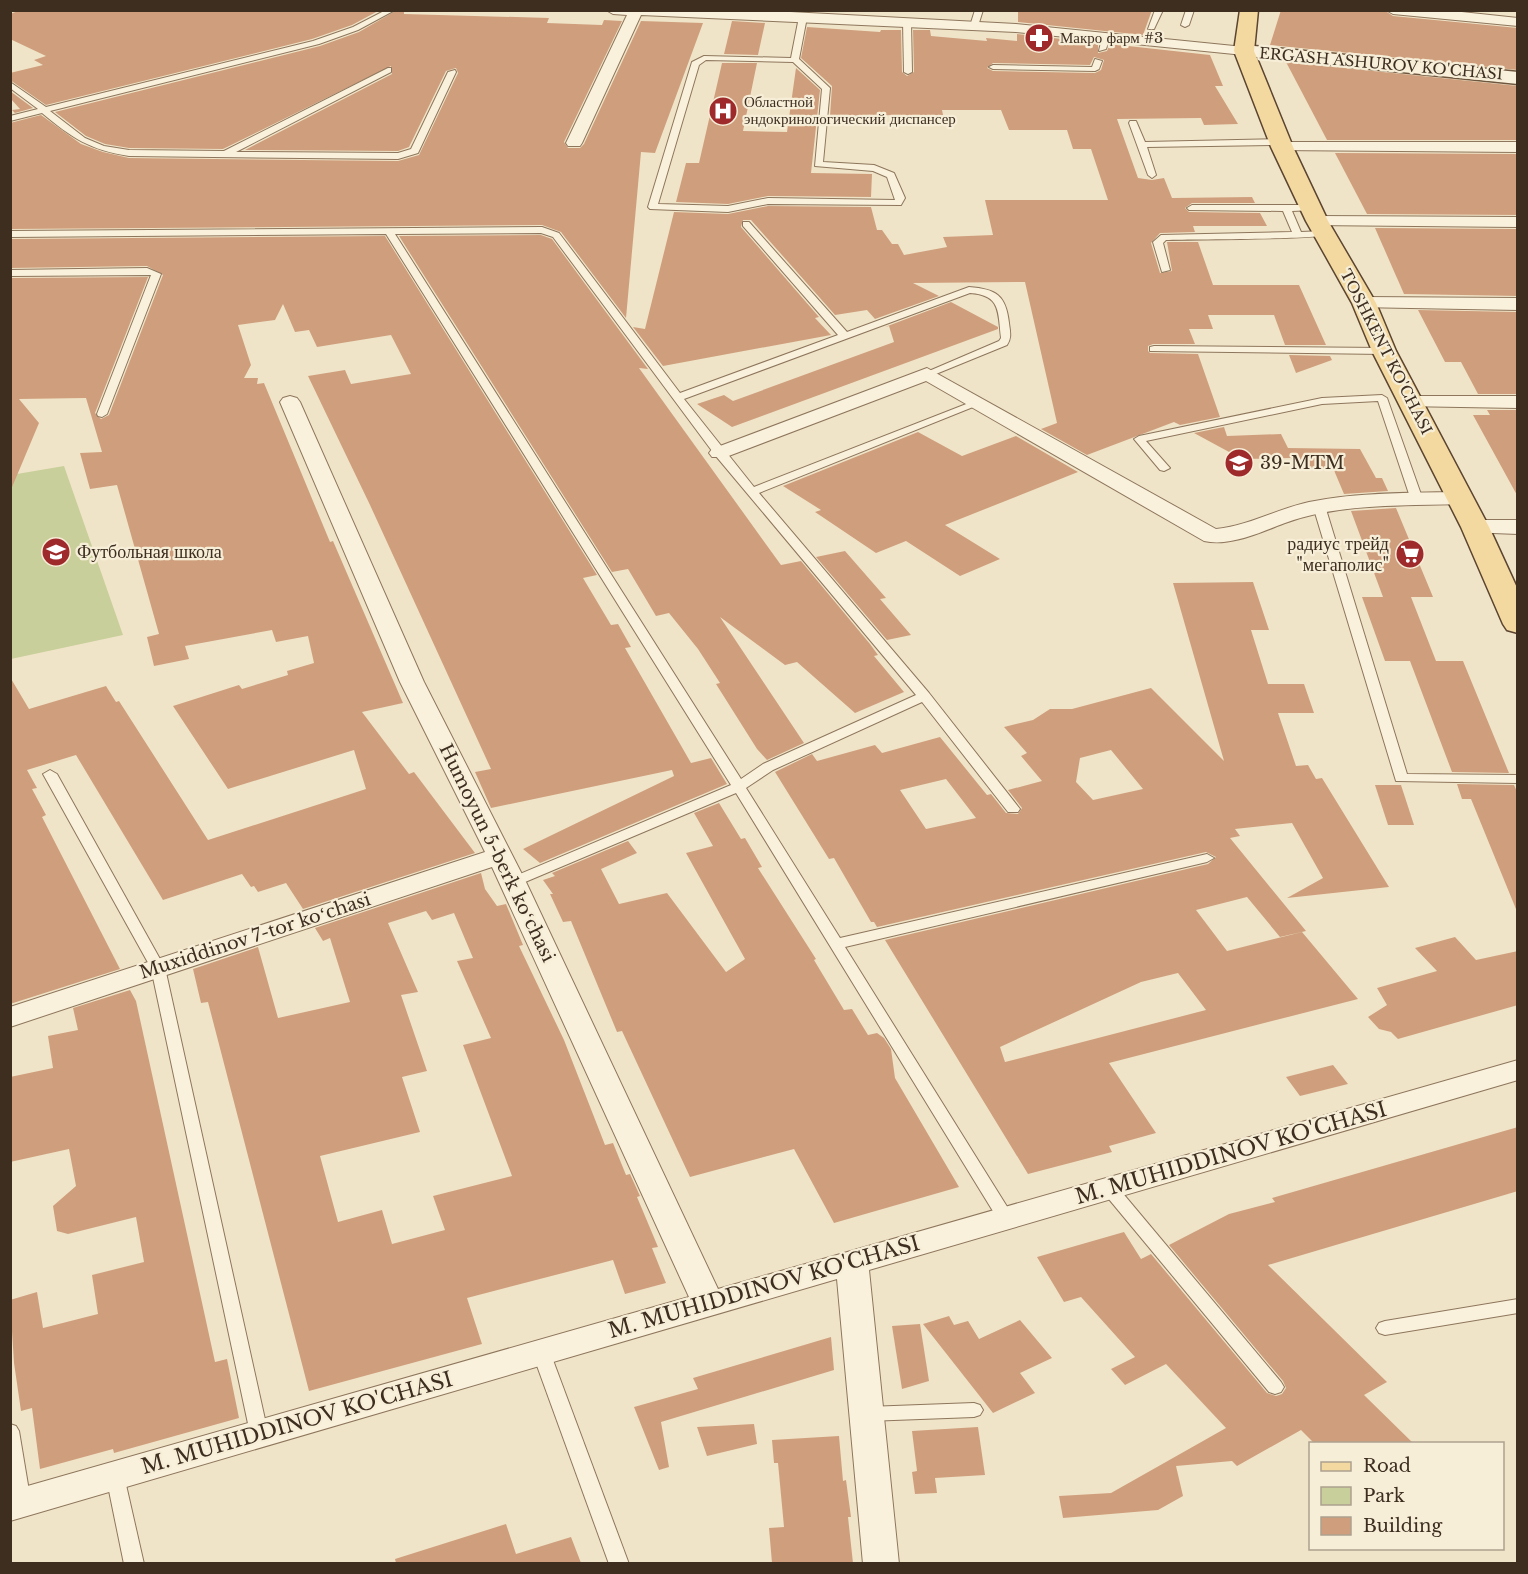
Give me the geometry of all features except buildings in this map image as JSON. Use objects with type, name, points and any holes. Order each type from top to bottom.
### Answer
[{"type":"main road","name":"TOSHKENT KO'CHASI","points":[[1249,10],[1244,51],[1312,225],[1364,303],[1384,351],[1475,527],[1518,624]]},
{"type":"street","points":[[613,10],[803,17],[832,14],[974,26],[1104,43],[1244,51]]},
{"type":"street","points":[[1393,10],[1518,22]]},
{"type":"street","points":[[574,143],[636,11]]},
{"type":"street","name":"ERGASH ASHUROV KO'CHASI","points":[[1244,51],[1518,78]]},
{"type":"street","points":[[1281,144],[1518,147]]},
{"type":"street","points":[[1312,225],[1518,222]]},
{"type":"street","points":[[1364,303],[1518,304]]},
{"type":"street","points":[[719,453],[927,374],[1204,534],[1212,536],[1234,534],[1271,519],[1319,506],[1460,498]]},
{"type":"street","name":"Humoyun 5-berk koʻchasi","points":[[290,402],[412,682],[513,882],[708,1303]]},
{"type":"street","points":[[1410,402],[1518,402]]},
{"type":"street","points":[[1475,527],[1518,527]]},
{"type":"street","name":"Muxiddinov 7-tor koʻchasi","points":[[10,1017],[499,856]]},
{"type":"street","name":"M. MUHIDDINOV KO'CHASI","points":[[16,1505],[1518,1070]]},
{"type":"street","points":[[852,1262],[881,1563]]},
{"type":"lane","points":[[10,118],[290,49],[354,30],[392,10]]},
{"type":"lane","points":[[974,26],[979,10]]},
{"type":"lane","points":[[1151,27],[1159,10]]},
{"type":"lane","points":[[1185,25],[1190,10]]},
{"type":"lane","points":[[795,60],[803,17]]},
{"type":"lane","points":[[907,22],[909,72]]},
{"type":"lane","points":[[704,58],[795,60],[826,88],[818,164],[874,168],[891,175],[900,198],[898,203],[768,201],[728,209],[653,207],[695,64],[704,58]]},
{"type":"lane","points":[[993,67],[1095,69],[1098,61]]},
{"type":"lane","points":[[224,155],[388,70]]},
{"type":"lane","points":[[10,84],[87,145],[107,151],[224,155],[409,155],[415,151],[452,72]]},
{"type":"lane","points":[[1133,123],[1152,175]]},
{"type":"lane","points":[[1142,145],[1281,144]]},
{"type":"lane","points":[[1192,208],[1286,208],[1312,225]]},
{"type":"lane","points":[[1286,208],[1312,225]]},
{"type":"lane","points":[[746,224],[845,336]]},
{"type":"lane","points":[[1166,270],[1158,243],[1164,237],[1312,225]]},
{"type":"lane","points":[[388,230],[739,787],[1005,1217]]},
{"type":"lane","points":[[10,234],[542,230],[556,235],[719,453],[924,696],[1014,809]]},
{"type":"lane","points":[[10,273],[147,271],[156,274],[102,414]]},
{"type":"lane","points":[[676,398],[969,291],[995,295],[1000,300],[1004,319],[1006,338],[1003,343],[927,374]]},
{"type":"lane","points":[[1154,349],[1384,351]]},
{"type":"lane","points":[[1164,468],[1139,439],[1322,401],[1382,398],[1417,500]]},
{"type":"lane","points":[[752,492],[978,403]]},
{"type":"lane","points":[[1319,506],[1401,778],[1518,779]]},
{"type":"lane","points":[[513,882],[739,787],[768,767],[924,696]]},
{"type":"lane","points":[[50,774],[158,968],[259,1433]]},
{"type":"lane","points":[[837,944],[1207,858]]},
{"type":"lane","points":[[1109,1188],[1275,1387]]},
{"type":"lane","points":[[1385,1328],[1518,1306]]},
{"type":"lane","points":[[541,1352],[619,1563]]},
{"type":"lane","points":[[865,1414],[975,1410]]},
{"type":"lane","points":[[10,1431],[16,1505]]},
{"type":"lane","points":[[115,1476],[134,1563]]},
{"type":"green space","name":"Футбольная школа","points":[[64,466],[123,635],[11,659],[11,475]]},
{"type":"place","name":"Макро фарм #3","points":[[1039,38]]},
{"type":"place","name":"Областной эндокринологический диспансер","points":[[723,111]]},
{"type":"place","name":"39-MTM","points":[[1239,463]]},
{"type":"place","name":"Футбольная школа","points":[[56,552]]},
{"type":"place","name":"радиус трейд \"мегаполис\"","points":[[1410,554]]}]
